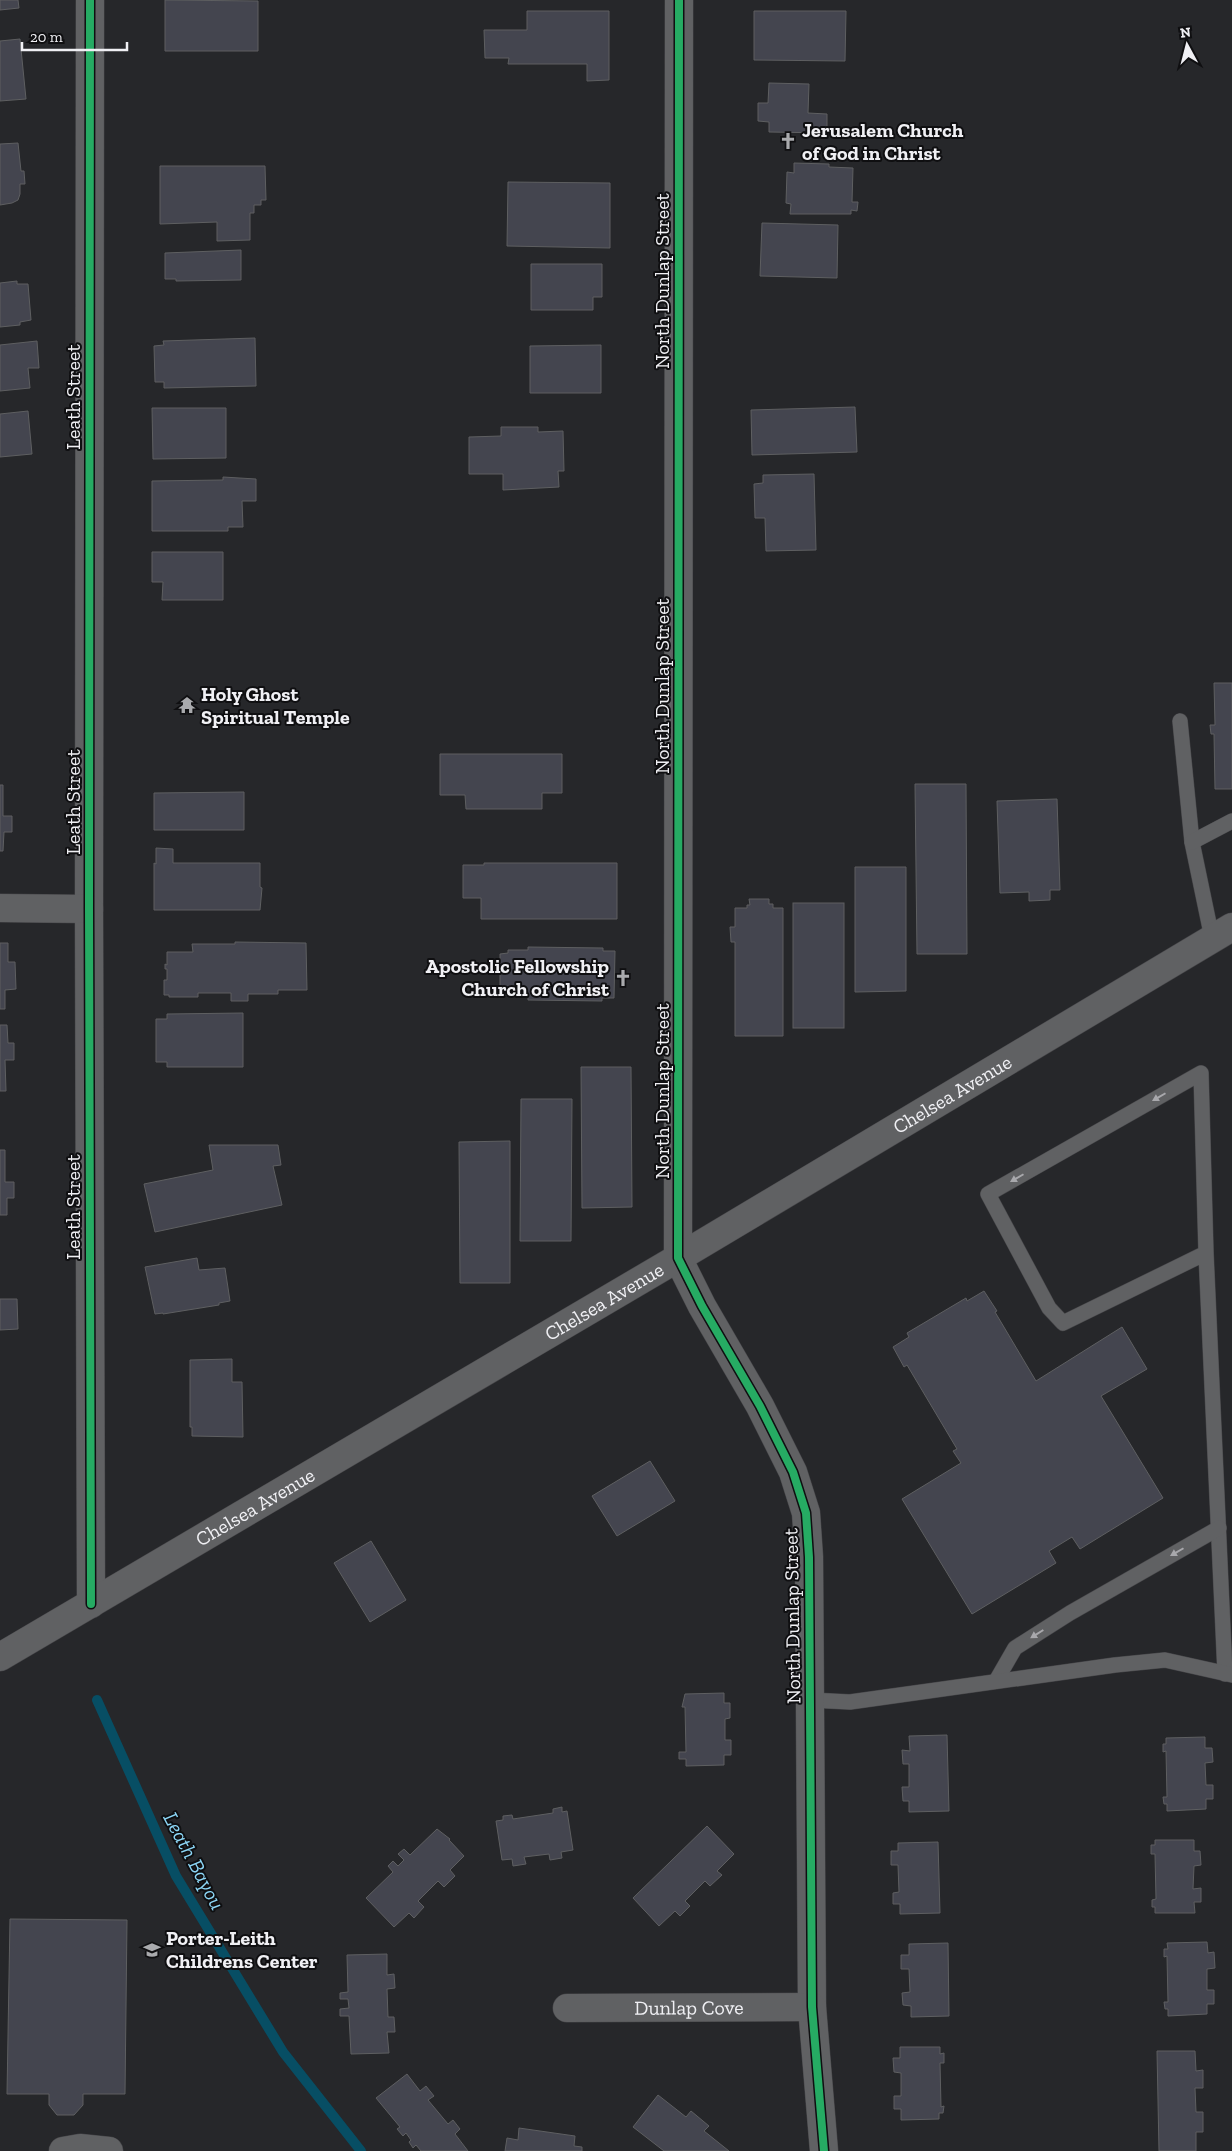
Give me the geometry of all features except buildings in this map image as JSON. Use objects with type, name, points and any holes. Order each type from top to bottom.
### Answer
[{"type":"street","name":"Leath Street","points":[[90,0],[89,909],[91,1604]]},
{"type":"street","name":"North Dunlap Street","points":[[678,0],[678,1258],[702,1306],[768,1422],[793,1472],[806,1514],[809,1557],[812,2007],[824,2151]]},
{"type":"street","points":[[0,908],[89,909]]},
{"type":"street","name":"Chelsea Avenue","points":[[0,1658],[678,1258],[1222,933]]},
{"type":"street","name":"Dunlap Cove","points":[[567,2008],[812,2007]]},
{"type":"street","points":[[63,2151],[80,2148],[109,2151]]},
{"type":"lane","points":[[1180,721],[1192,842],[1222,933]]},
{"type":"lane","points":[[1192,842],[1232,821]]},
{"type":"lane","points":[[810,1700],[850,1702],[996,1681],[1165,1660],[1228,1674],[1206,1253],[1201,1073],[988,1194],[1049,1308],[1063,1323],[1206,1253]]},
{"type":"lane","points":[[996,1681],[1015,1648],[1070,1613],[1219,1528]]},
{"type":"waterway","name":"Leath Bayou","points":[[97,1700],[176,1876],[283,2052],[361,2151]]},
{"type":"cycle path","points":[[90,0],[89,909],[91,1604]]},
{"type":"cycle path","points":[[679,0],[678,1258],[702,1306],[760,1406],[793,1472],[806,1513],[809,1557],[812,2007],[824,2151]]},
{"type":"place","name":"Jerusalem Church of God in Christ","points":[[788,141]]},
{"type":"place","name":"Holy Ghost Spiritual Temple","points":[[187,705]]},
{"type":"place","name":"Apostolic Fellowship Church of Christ","points":[[623,978]]},
{"type":"place","name":"Porter-Leith Childrens Center","points":[[152,1950]]}]
